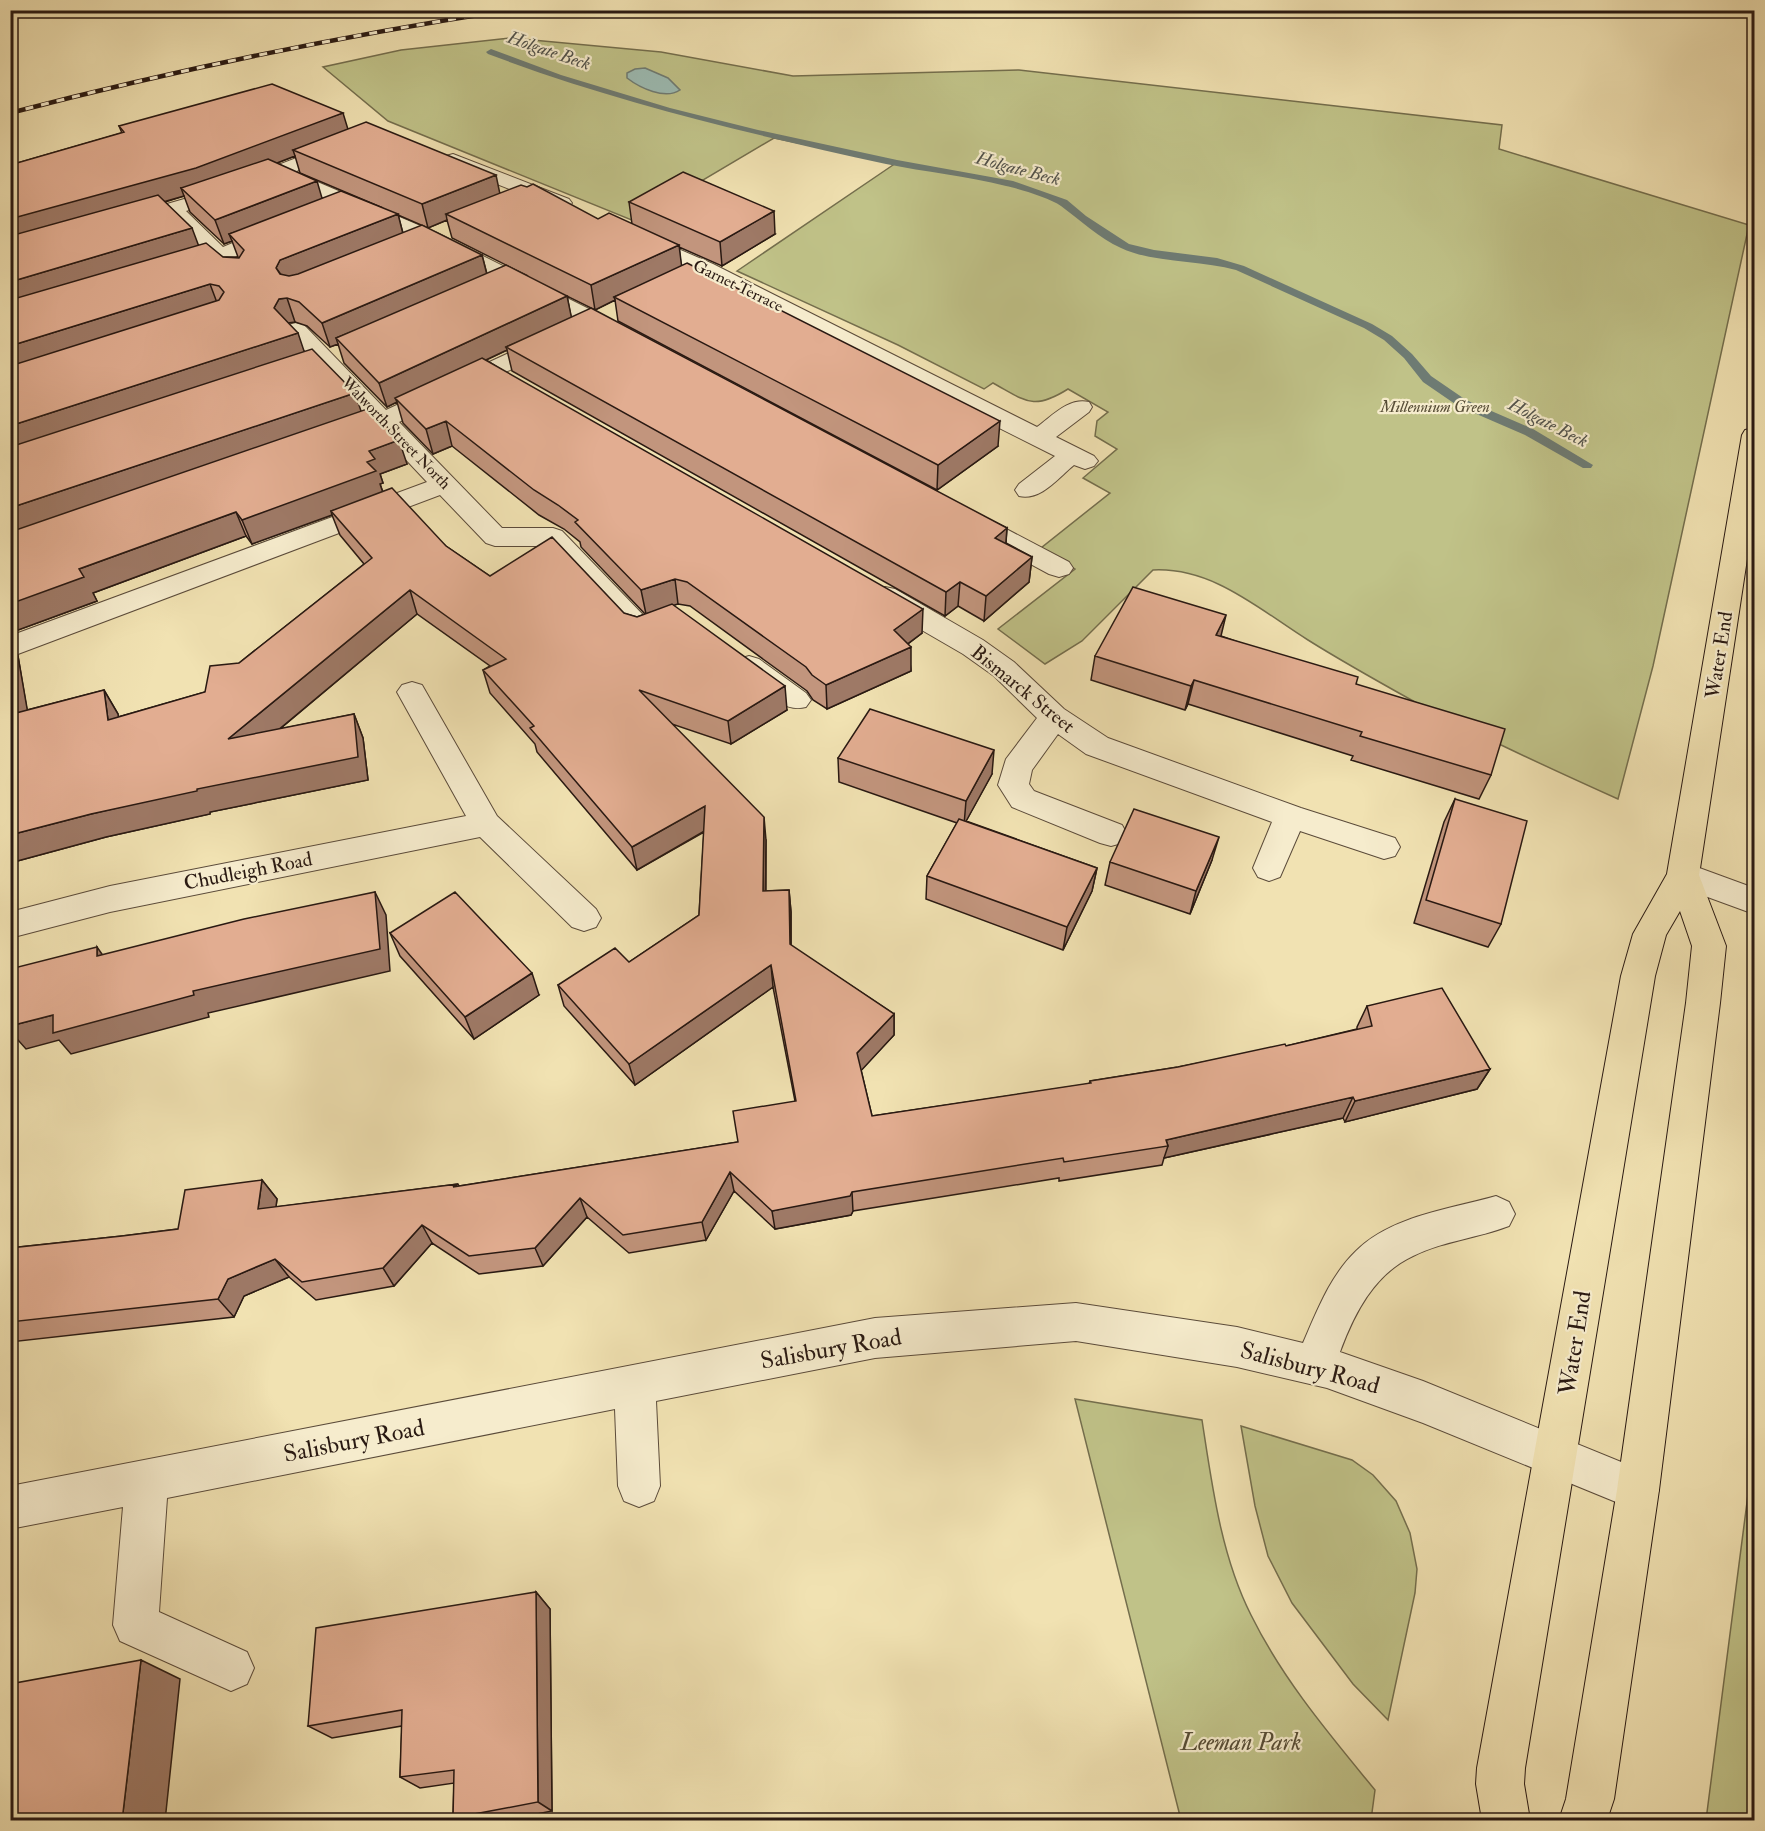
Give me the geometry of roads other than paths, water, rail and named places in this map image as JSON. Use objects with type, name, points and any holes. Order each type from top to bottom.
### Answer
[{"type":"main road","name":"Water End","points":[[1506,1821],[1500,1784],[1501,1768],[1557,1455],[1579,1312],[1638,976],[1650,934],[1683,875],[1755,435]]},
{"type":"main road","name":"Water End","points":[[1583,1821],[1590,1799],[1638,1490],[1709,946],[1683,875]]},
{"type":"street","points":[[114,226],[212,198],[360,140]]},
{"type":"street","points":[[433,152],[579,211]]},
{"type":"street","points":[[276,172],[338,209],[429,238],[511,279],[587,325],[638,343]]},
{"type":"street","points":[[506,207],[539,193]]},
{"type":"street","points":[[172,209],[239,274]]},
{"type":"street","points":[[157,275],[221,255],[297,225]]},
{"type":"street","points":[[407,247],[451,229]]},
{"type":"street","name":"Garnet Terrace","points":[[621,230],[705,269],[1079,458],[1028,490]]},
{"type":"street","points":[[675,283],[705,269]]},
{"type":"street","points":[[489,288],[511,279]]},
{"type":"street","points":[[316,444],[384,420],[587,325]]},
{"type":"street","name":"Walworth Street North","points":[[296,330],[495,537],[553,537],[640,628],[679,615],[688,622]]},
{"type":"street","points":[[490,371],[520,389]]},
{"type":"street","points":[[1040,437],[1080,407]]},
{"type":"street","points":[[10,647],[446,484]]},
{"type":"street","points":[[943,506],[1059,568]]},
{"type":"street","name":"Bismarck Street","points":[[860,582],[973,647],[1005,669],[1054,717],[1097,746],[1290,816],[1384,847]]},
{"type":"street","points":[[733,654],[796,700]]},
{"type":"street","points":[[412,692],[486,824],[584,918]]},
{"type":"street","points":[[1054,717],[1017,767],[1013,785],[1023,799],[1111,834]]},
{"type":"street","points":[[1269,868],[1290,816]]},
{"type":"street","name":"Chudleigh Road","points":[[10,925],[110,899],[486,824]]},
{"type":"street","points":[[1683,875],[1755,901]]},
{"type":"street","points":[[1315,1365],[1332,1319],[1351,1288],[1375,1259],[1398,1244],[1496,1214]]},
{"type":"street","name":"Salisbury Road","points":[[10,1508],[875,1338],[1076,1322],[1238,1347],[1315,1365],[1423,1402],[1638,1490]]},
{"type":"street","points":[[635,1386],[639,1486]]},
{"type":"street","points":[[147,1481],[136,1625],[231,1668]]},
{"type":"water","points":[[645,68],[668,78],[680,90],[667,94],[653,92],[627,78],[627,73]]},
{"type":"waterway","name":"Holgate Beck","points":[[491,52],[558,77],[667,110],[758,133],[897,163],[1009,183],[1063,202],[1082,218],[1125,246],[1154,253],[1217,261],[1240,268],[1368,326],[1388,338],[1408,356],[1427,379],[1462,403],[1529,432],[1587,465]]},
{"type":"railway","points":[[10,113],[134,82],[258,55],[510,10]]},
{"type":"railway","points":[[1718,10],[1754,15]]},
{"type":"park label","name":"Millennium Green","points":[[1435,407]]},
{"type":"park label","name":"Leeman Park","points":[[1241,1742]]}]
